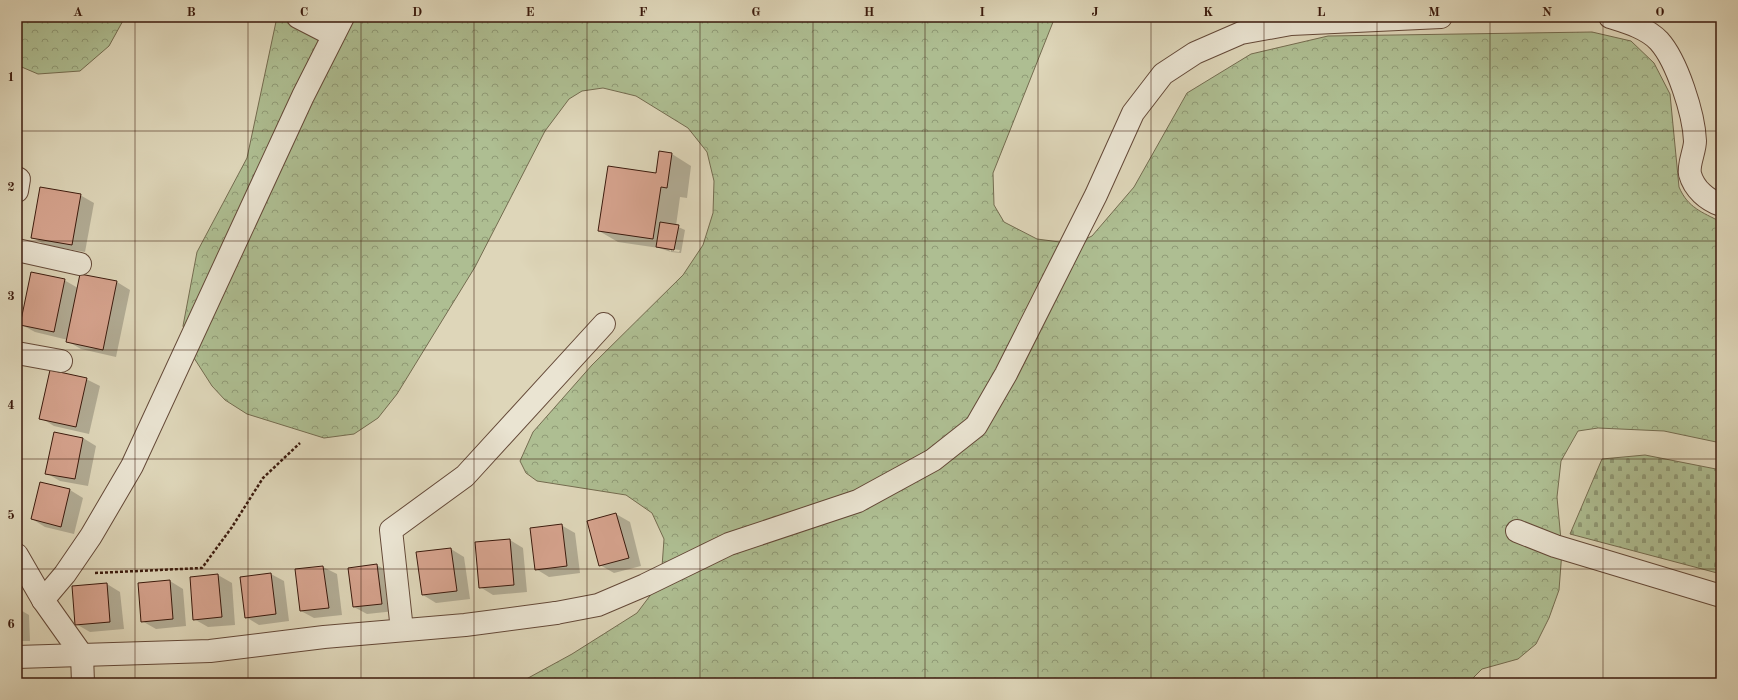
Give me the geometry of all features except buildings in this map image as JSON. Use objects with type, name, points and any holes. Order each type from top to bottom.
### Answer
[{"type":"street","points":[[44,600],[65,574],[91,536],[132,466],[302,96],[338,26],[298,17]]},
{"type":"street","points":[[17,657],[210,652],[324,637],[464,625],[556,613],[598,605],[645,585],[729,544],[858,501],[933,460],[976,426],[1006,374],[1096,195],[1133,114],[1163,74],[1195,53],[1241,33],[1291,24],[1441,17]]},
{"type":"street","points":[[1610,17],[1634,25],[1659,41],[1674,65],[1692,117],[1695,143],[1690,173],[1696,189],[1714,202],[1721,205]]},
{"type":"street","points":[[17,178],[19,179],[17,191]]},
{"type":"street","points":[[17,250],[80,264]]},
{"type":"street","points":[[402,630],[391,530],[465,476],[604,324]]},
{"type":"street","points":[[17,353],[61,361]]},
{"type":"street","points":[[1517,531],[1562,548],[1721,596]]},
{"type":"street","points":[[17,555],[44,600],[82,655],[83,683]]},
{"type":"path","points":[[65,574],[202,568],[232,527],[263,478],[300,443]]},
{"type":"green space","points":[[17,17],[125,17],[109,46],[80,71],[38,74],[17,65]]},
{"type":"green space","points":[[277,17],[1055,17],[993,173],[994,205],[1004,222],[1037,239],[1075,244],[1092,236],[1134,187],[1187,93],[1251,54],[1328,36],[1592,32],[1631,41],[1654,63],[1670,94],[1679,187],[1691,205],[1721,222],[1721,443],[1664,431],[1598,428],[1578,431],[1561,461],[1557,497],[1562,551],[1559,590],[1549,618],[1536,644],[1518,659],[1482,669],[1468,683],[519,683],[572,654],[637,613],[661,581],[664,539],[652,513],[626,495],[537,481],[526,473],[520,461],[533,432],[592,365],[683,275],[703,245],[713,213],[714,181],[707,152],[688,128],[636,96],[603,88],[582,91],[569,99],[545,131],[475,267],[397,394],[378,418],[354,434],[324,438],[247,414],[225,400],[212,386],[194,358],[183,326],[197,252],[247,158]]},
{"type":"green space","points":[[1645,455],[1721,470],[1721,574],[1570,534],[1602,459]]}]
